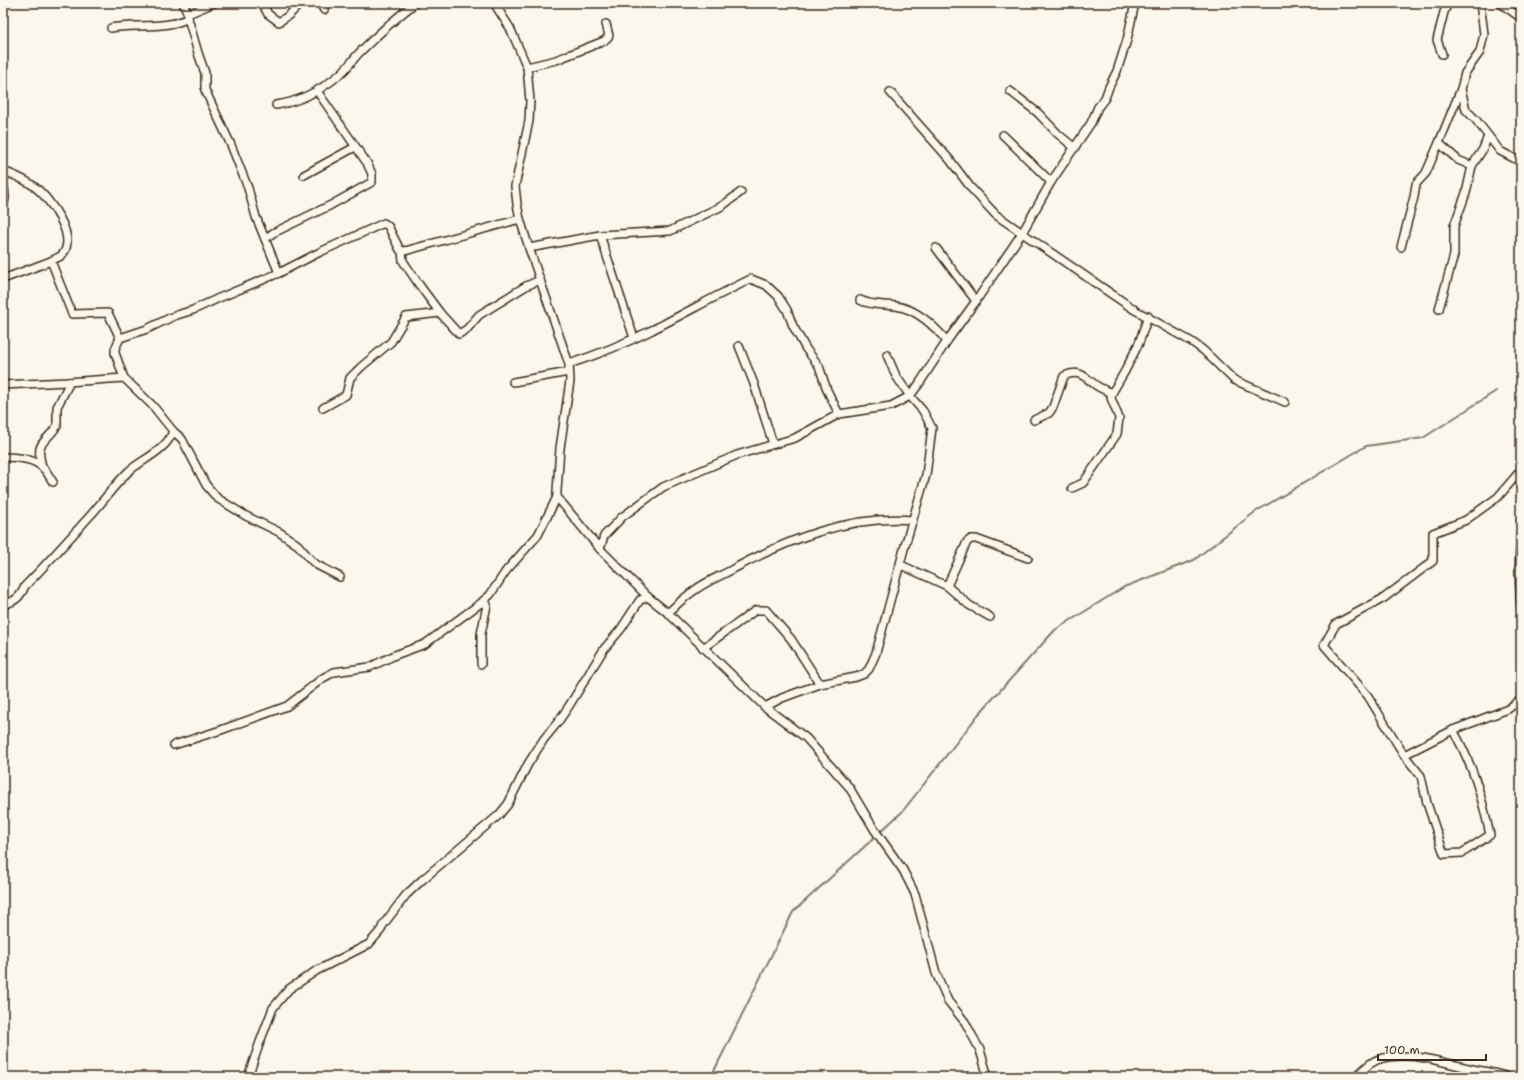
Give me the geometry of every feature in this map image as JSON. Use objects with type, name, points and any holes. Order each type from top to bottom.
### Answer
[{"type":"street","points":[[183,3],[205,72],[205,90],[231,145],[248,188],[256,217],[279,273]]},
{"type":"street","points":[[111,28],[179,23],[188,16],[214,3]]},
{"type":"street","points":[[262,3],[268,14],[279,22],[289,15],[301,3]]},
{"type":"street","points":[[320,3],[324,10]]},
{"type":"street","points":[[276,105],[290,103],[317,91],[340,75],[359,53],[415,3]]},
{"type":"street","points":[[494,3],[510,28],[527,67],[530,101],[529,121],[515,186],[520,219],[569,368],[569,388],[560,448],[557,491],[558,497],[588,536],[648,597],[668,613],[765,707],[806,738],[849,787],[874,829],[902,870],[915,894],[936,973],[948,1001],[965,1022],[980,1050],[988,1077]]},
{"type":"street","points":[[600,549],[604,536],[622,517],[663,487],[737,455],[795,438],[839,414],[891,406],[910,396],[1022,233],[1051,182],[1091,123],[1098,107],[1105,98],[1117,71],[1127,40],[1135,3]]},
{"type":"street","points":[[1442,54],[1437,40],[1444,12],[1448,3]]},
{"type":"street","points":[[1401,247],[1416,184],[1426,173],[1461,89],[1465,73],[1480,52],[1484,34],[1480,3]]},
{"type":"street","points":[[1500,3],[1521,18]]},
{"type":"street","points":[[527,67],[556,60],[604,41],[609,36],[606,24]]},
{"type":"street","points":[[1461,89],[1466,110],[1476,120],[1500,152],[1521,162]]},
{"type":"street","points":[[265,239],[273,233],[331,205],[372,182],[372,174],[317,91]]},
{"type":"street","points":[[1010,91],[1038,113],[1058,134],[1075,148]]},
{"type":"street","points":[[890,92],[950,160],[970,188],[996,215],[1135,310],[1192,342],[1203,350],[1234,380],[1285,402]]},
{"type":"street","points":[[1003,135],[1051,182]]},
{"type":"street","points":[[1439,309],[1454,255],[1454,226],[1466,193],[1472,166],[1483,149],[1488,136]]},
{"type":"street","points":[[1439,143],[1458,160],[1472,166]]},
{"type":"street","points":[[304,175],[355,147]]},
{"type":"street","points":[[3,171],[36,188],[51,203],[64,227],[66,239],[66,246],[62,255],[51,261],[3,280]]},
{"type":"street","points":[[3,177],[5,186],[3,210]]},
{"type":"street","points":[[529,248],[600,235],[670,231],[722,206],[741,192]]},
{"type":"street","points":[[402,251],[407,251],[520,219]]},
{"type":"street","points":[[340,578],[317,565],[298,545],[279,532],[246,516],[217,498],[206,485],[182,439],[173,431],[153,406],[124,378],[115,353],[115,349],[120,338],[147,329],[174,316],[193,310],[279,273],[320,252],[384,224],[388,226],[402,251],[403,260],[420,286],[440,313],[459,334],[467,329],[479,315],[526,286],[540,280]]},
{"type":"street","points":[[600,235],[634,338]]},
{"type":"street","points":[[936,248],[976,301]]},
{"type":"street","points":[[51,261],[72,314],[108,313],[120,338]]},
{"type":"street","points":[[513,382],[569,368],[634,338],[718,294],[751,279],[766,285],[778,296],[787,310],[793,326],[806,349],[819,366],[827,390],[839,414]]},
{"type":"street","points":[[860,300],[875,305],[899,306],[912,312],[925,320],[947,341]]},
{"type":"street","points":[[323,408],[346,394],[350,378],[391,342],[406,317],[440,313]]},
{"type":"street","points":[[1072,488],[1083,483],[1117,434],[1119,418],[1111,398],[1112,393],[1139,343],[1148,316]]},
{"type":"street","points":[[739,346],[757,391],[773,444]]},
{"type":"street","points":[[765,707],[782,698],[820,684],[864,674],[869,669],[876,653],[926,475],[932,428],[923,411],[896,376],[887,355]]},
{"type":"street","points":[[1034,420],[1049,413],[1053,407],[1064,376],[1071,373],[1084,375],[1098,386],[1112,393]]},
{"type":"street","points":[[3,385],[124,378]]},
{"type":"street","points":[[53,482],[42,466],[39,451],[40,445],[57,426],[57,407],[70,382]]},
{"type":"street","points":[[3,605],[16,600],[21,595],[25,586],[88,518],[119,481],[139,463],[153,455],[166,443],[171,438],[173,431]]},
{"type":"street","points":[[3,457],[32,461],[42,466]]},
{"type":"street","points":[[1453,730],[1466,752],[1482,797],[1490,835],[1462,853],[1444,854],[1427,803],[1421,776],[1404,755],[1368,696],[1324,645],[1336,624],[1384,598],[1433,561],[1433,533],[1466,520],[1498,497],[1521,470]]},
{"type":"street","points":[[174,745],[287,706],[323,678],[334,672],[370,667],[395,655],[425,644],[490,594],[506,571],[538,534],[558,497]]},
{"type":"street","points":[[668,613],[697,589],[764,552],[804,537],[840,526],[872,520],[894,518],[913,520]]},
{"type":"street","points":[[1521,521],[1518,572],[1521,610]]},
{"type":"street","points":[[588,536],[604,536]]},
{"type":"street","points":[[947,586],[967,542],[971,539],[976,539],[1028,558]]},
{"type":"street","points":[[900,565],[947,586],[969,605],[990,617]]},
{"type":"street","points":[[637,586],[640,600]]},
{"type":"street","points":[[248,1077],[273,1008],[289,989],[316,971],[369,944],[382,930],[406,895],[499,815],[508,804],[528,764],[544,739],[558,722],[596,661],[621,629],[640,600],[648,597]]},
{"type":"street","points":[[481,664],[481,634],[486,605],[484,600]]},
{"type":"street","points":[[703,648],[756,610],[766,610],[791,639],[820,684]]},
{"type":"street","points":[[1404,755],[1453,730],[1508,709],[1521,700]]},
{"type":"street","points":[[1356,1077],[1369,1065],[1381,1058],[1394,1056],[1427,1058],[1477,1070],[1498,1073],[1507,1077]]},
{"type":"waterway","points":[[879,833],[902,812],[978,715],[1055,630],[1124,587],[1194,560],[1255,512],[1366,446],[1423,438],[1496,391]]},
{"type":"waterway","points":[[711,1077],[793,912],[876,836]]}]
